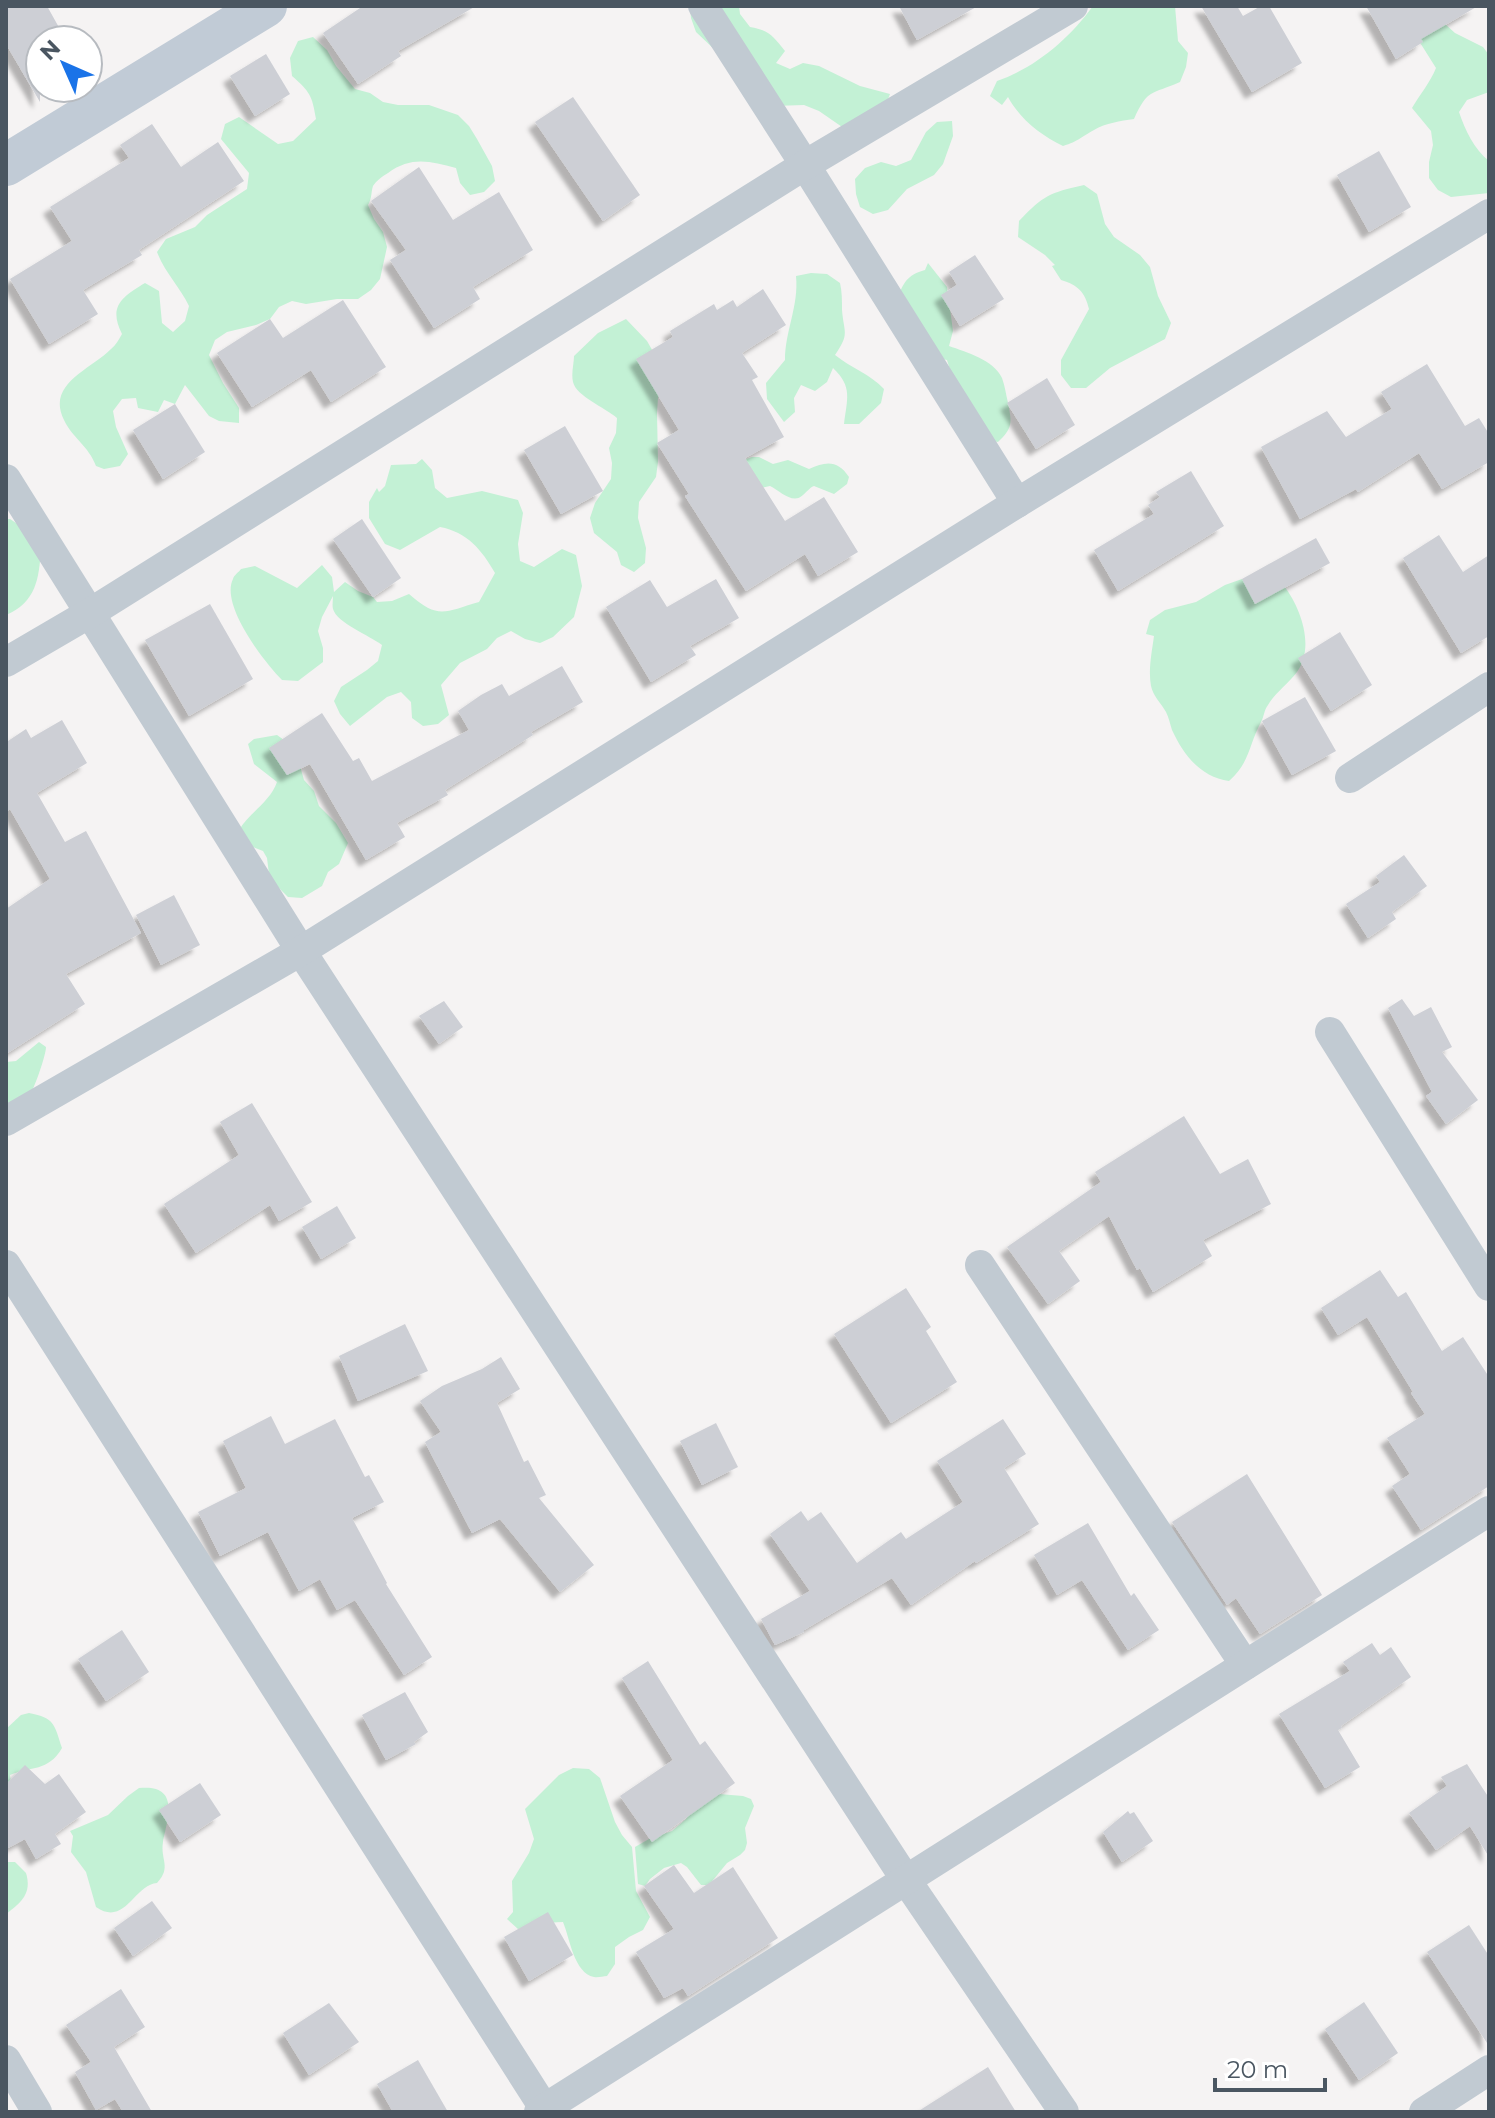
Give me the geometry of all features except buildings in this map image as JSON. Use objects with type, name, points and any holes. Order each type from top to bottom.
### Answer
[{"type":"street","points":[[6,165],[222,18],[266,6]]},
{"type":"street","points":[[703,6],[1017,503]]},
{"type":"street","points":[[6,662],[90,613],[805,165],[1073,6]]},
{"type":"street","points":[[6,1121],[301,951],[1017,503],[1489,214]]},
{"type":"street","points":[[6,479],[301,951],[906,1880],[1064,2112]]},
{"type":"street","points":[[1350,778],[1489,687]]},
{"type":"street","points":[[1330,1032],[1489,1286]]},
{"type":"street","points":[[6,1265],[541,2110],[1489,1511]]},
{"type":"street","points":[[980,1265],[1245,1665]]},
{"type":"street","points":[[6,2060],[37,2112]]},
{"type":"street","points":[[1424,2112],[1489,2070]]},
{"type":"green space","points":[[690,6],[739,6],[740,14],[750,27],[770,34],[785,51],[776,63],[790,69],[803,63],[819,66],[860,86],[890,94],[881,118],[845,129],[804,105],[774,106],[696,32]]},
{"type":"green space","points":[[1093,6],[1175,6],[1178,41],[1188,53],[1186,67],[1180,82],[1147,97],[1134,119],[1103,126],[1063,146],[1031,126],[1008,97],[1002,105],[990,96],[997,81],[1025,68],[1050,51]]},
{"type":"green space","points":[[1445,24],[1455,33],[1483,47],[1489,55],[1489,92],[1467,100],[1459,112],[1471,139],[1489,161],[1489,193],[1451,197],[1438,190],[1429,178],[1433,145],[1431,131],[1412,108],[1436,68],[1419,41],[1427,27]]},
{"type":"green space","points":[[313,37],[327,50],[355,89],[370,93],[383,102],[429,105],[458,115],[477,139],[492,166],[495,181],[484,192],[470,195],[460,183],[456,168],[421,162],[405,164],[378,180],[373,186],[368,205],[383,232],[387,247],[380,279],[371,290],[358,299],[306,304],[292,301],[279,307],[270,319],[227,332],[215,340],[209,355],[239,408],[239,423],[219,421],[209,416],[185,385],[175,404],[164,400],[158,412],[138,408],[136,398],[122,399],[113,411],[116,427],[128,454],[120,466],[104,469],[96,466],[64,420],[60,407],[65,387],[116,344],[122,334],[117,309],[124,298],[145,283],[159,291],[162,323],[173,332],[185,321],[189,306],[157,252],[166,239],[195,227],[207,215],[247,189],[249,173],[221,139],[225,124],[239,117],[278,144],[293,141],[316,119],[309,94],[292,76],[290,58],[298,41]]},
{"type":"green space","points":[[952,121],[953,136],[943,164],[934,175],[907,189],[888,210],[873,214],[860,207],[855,179],[865,168],[881,162],[896,166],[911,160],[926,132],[937,122]]},
{"type":"green space","points":[[1084,185],[1097,194],[1105,224],[1114,237],[1140,255],[1150,267],[1158,296],[1171,323],[1165,339],[1110,368],[1086,388],[1071,388],[1061,375],[1061,360],[1089,309],[1080,290],[1061,280],[1052,266],[1055,265],[1045,255],[1018,237],[1019,221],[1048,196]]},
{"type":"green space","points":[[928,263],[947,287],[953,331],[949,346],[993,366],[1002,378],[1011,420],[1009,429],[998,442],[981,439],[947,360],[932,357],[897,299],[907,280],[925,270]]},
{"type":"green space","points":[[827,274],[840,283],[845,333],[835,355],[884,389],[881,403],[859,424],[844,424],[846,387],[833,368],[827,382],[815,391],[801,385],[794,398],[795,412],[784,422],[767,399],[766,383],[785,360],[796,298],[796,276]]},
{"type":"green space","points":[[626,319],[647,341],[655,355],[663,384],[658,398],[656,477],[639,502],[638,518],[646,548],[645,563],[634,572],[621,565],[617,552],[594,533],[590,518],[595,503],[611,479],[609,448],[616,433],[617,418],[585,397],[575,387],[572,376],[574,356],[598,333]]},
{"type":"green space","points":[[752,457],[773,464],[788,460],[809,469],[821,464],[836,465],[849,477],[847,484],[834,494],[814,486],[795,499],[770,486],[756,489],[741,461]]},
{"type":"green space","points":[[422,459],[432,470],[435,488],[447,498],[482,491],[518,500],[523,513],[518,544],[520,561],[534,567],[562,549],[576,555],[582,586],[574,617],[553,637],[540,643],[511,631],[497,638],[487,649],[460,663],[441,685],[449,715],[438,724],[423,726],[412,718],[411,702],[401,692],[387,697],[350,726],[334,701],[341,687],[378,661],[382,645],[336,614],[333,596],[318,631],[323,662],[298,681],[282,680],[255,647],[238,618],[231,590],[233,579],[241,569],[255,566],[297,588],[322,565],[332,577],[334,592],[345,582],[377,602],[392,601],[409,594],[428,608],[442,612],[479,602],[495,573],[485,557],[466,538],[440,527],[400,550],[385,544],[369,518],[369,502],[377,488],[379,492],[385,486],[391,465],[416,464]]},
{"type":"green space","points":[[6,519],[22,527],[41,549],[39,570],[30,596],[6,615]]},
{"type":"green space","points":[[1242,579],[1284,586],[1296,605],[1304,628],[1305,651],[1297,672],[1267,707],[1245,760],[1229,781],[1210,775],[1194,764],[1177,739],[1166,712],[1152,690],[1150,667],[1154,636],[1146,634],[1150,620],[1165,610],[1196,602]]},
{"type":"green space","points":[[277,735],[284,740],[300,766],[319,806],[336,823],[348,843],[339,864],[328,872],[322,886],[302,898],[288,897],[277,886],[269,874],[263,851],[243,843],[239,830],[270,795],[277,782],[254,764],[248,744],[254,739]]},
{"type":"green space","points":[[39,1042],[46,1047],[34,1087],[27,1099],[6,1119],[6,1062],[16,1061]]},
{"type":"green space","points":[[29,1713],[52,1723],[62,1748],[45,1765],[10,1775],[11,1783],[6,1794],[6,1729],[21,1715]]},
{"type":"green space","points":[[573,1768],[589,1769],[600,1778],[615,1822],[632,1847],[636,1891],[650,1917],[643,1930],[615,1947],[615,1964],[607,1976],[594,1977],[582,1969],[563,1922],[518,1929],[507,1919],[513,1912],[512,1881],[534,1839],[525,1809],[559,1775]]},
{"type":"green space","points":[[139,1788],[161,1791],[166,1797],[168,1813],[162,1848],[164,1872],[157,1883],[142,1890],[122,1909],[106,1912],[96,1907],[86,1872],[71,1852],[73,1836],[70,1831],[108,1815]]},
{"type":"green space","points":[[719,1794],[751,1799],[754,1806],[745,1828],[745,1850],[727,1863],[709,1885],[701,1885],[681,1863],[664,1868],[645,1886],[638,1884],[635,1847],[672,1831],[691,1812]]},
{"type":"green space","points":[[6,1862],[15,1862],[26,1873],[28,1886],[21,1901],[6,1914]]}]
